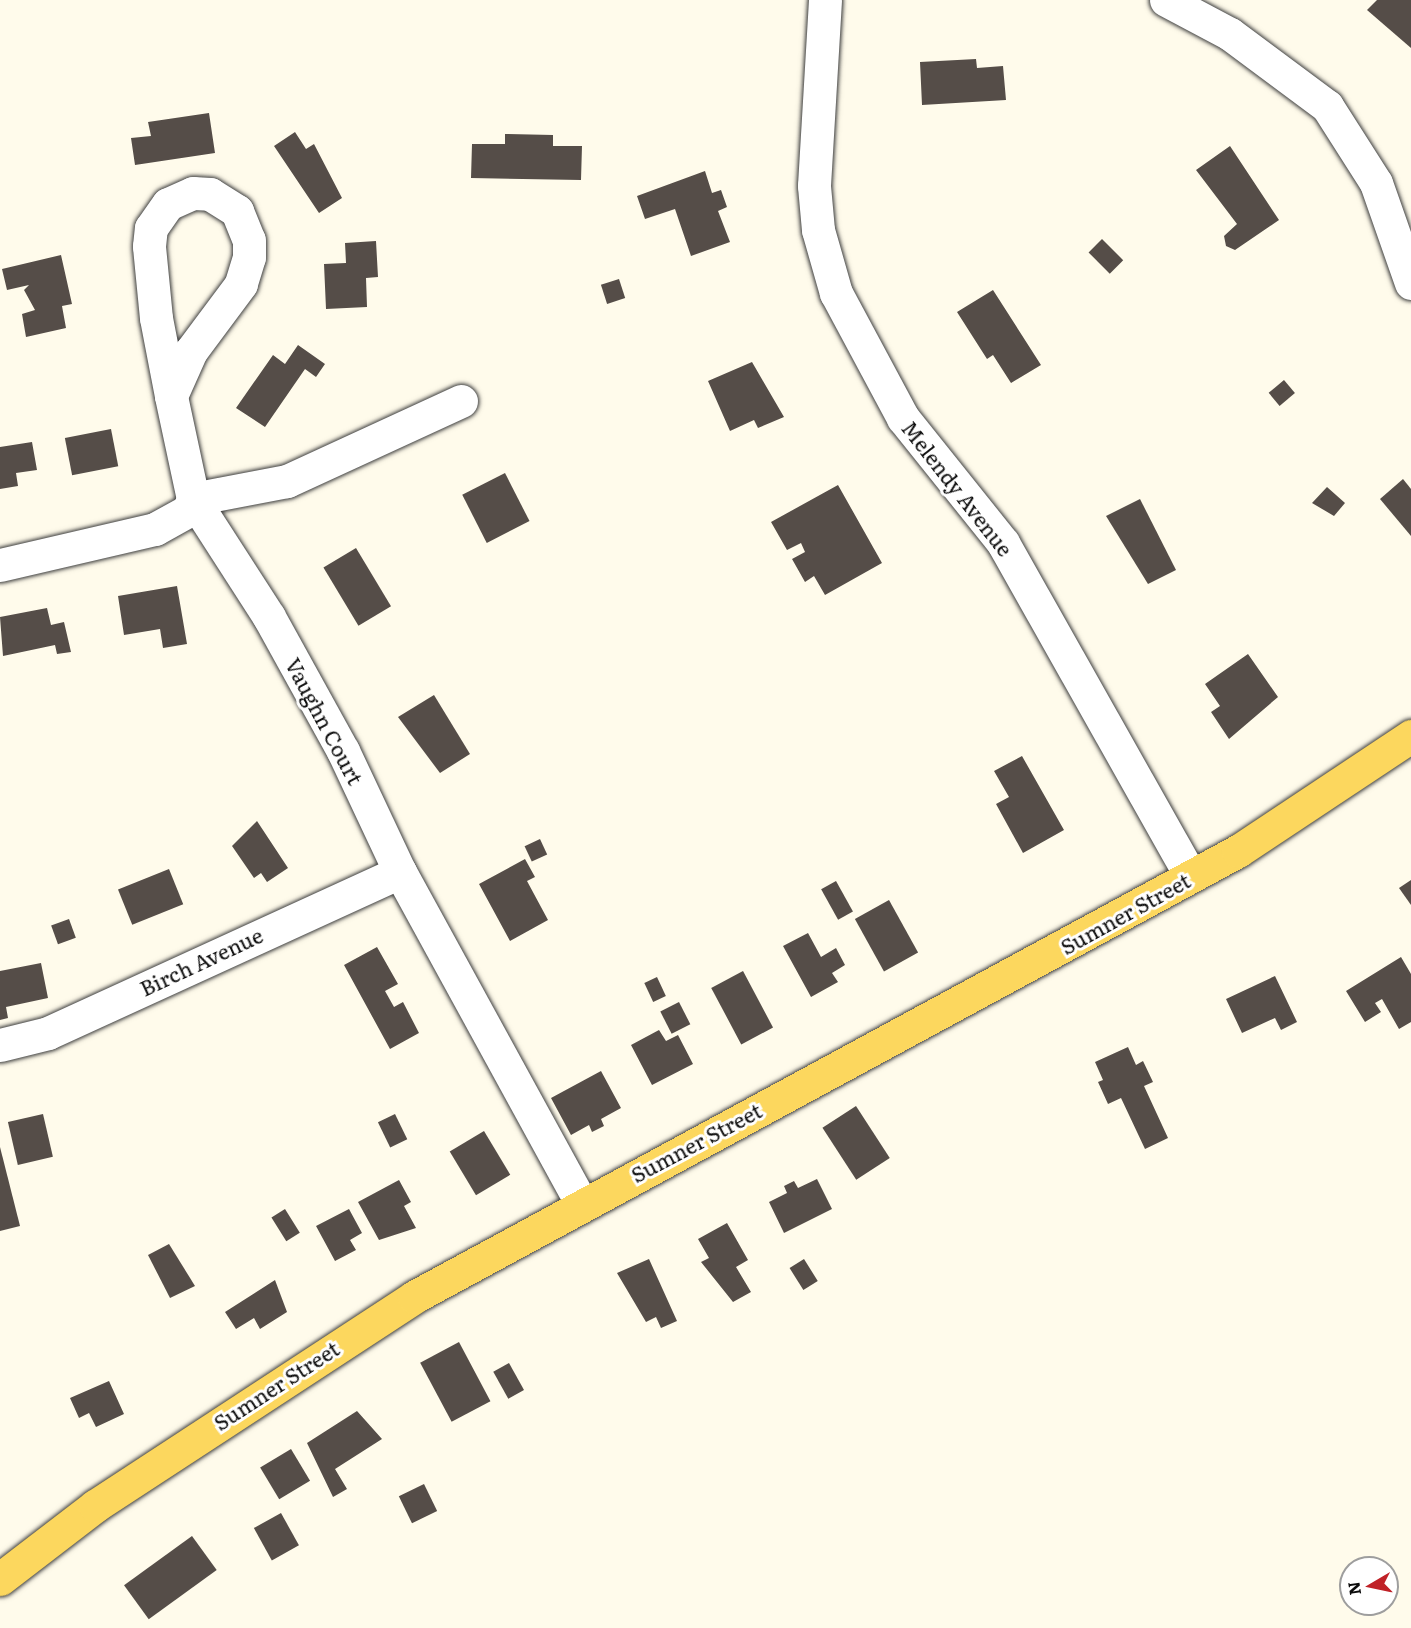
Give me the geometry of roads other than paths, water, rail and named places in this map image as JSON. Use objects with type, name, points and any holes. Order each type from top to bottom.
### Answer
[{"type":"main road","name":"Sumner Street","points":[[0,1579],[95,1506],[264,1392],[414,1297],[581,1202],[1191,876],[1295,816],[1411,736]]},
{"type":"street","name":"Melendy Avenue","points":[[825,0],[814,186],[820,240],[836,293],[903,418],[1023,575],[1191,876]]},
{"type":"street","points":[[1166,0],[1230,33],[1327,106],[1376,183],[1411,283]]},
{"type":"street","points":[[0,565],[155,529],[188,511],[193,499],[171,396],[149,264],[151,228],[158,214],[180,197],[210,194],[237,211],[249,240],[249,257],[241,284],[191,351],[171,396]]},
{"type":"street","points":[[193,499],[287,481],[461,400]]},
{"type":"street","name":"Vaughn Court","points":[[193,499],[269,617],[343,751],[400,872],[581,1202]]},
{"type":"street","name":"Birch Avenue","points":[[0,1046],[48,1033],[400,872]]}]
